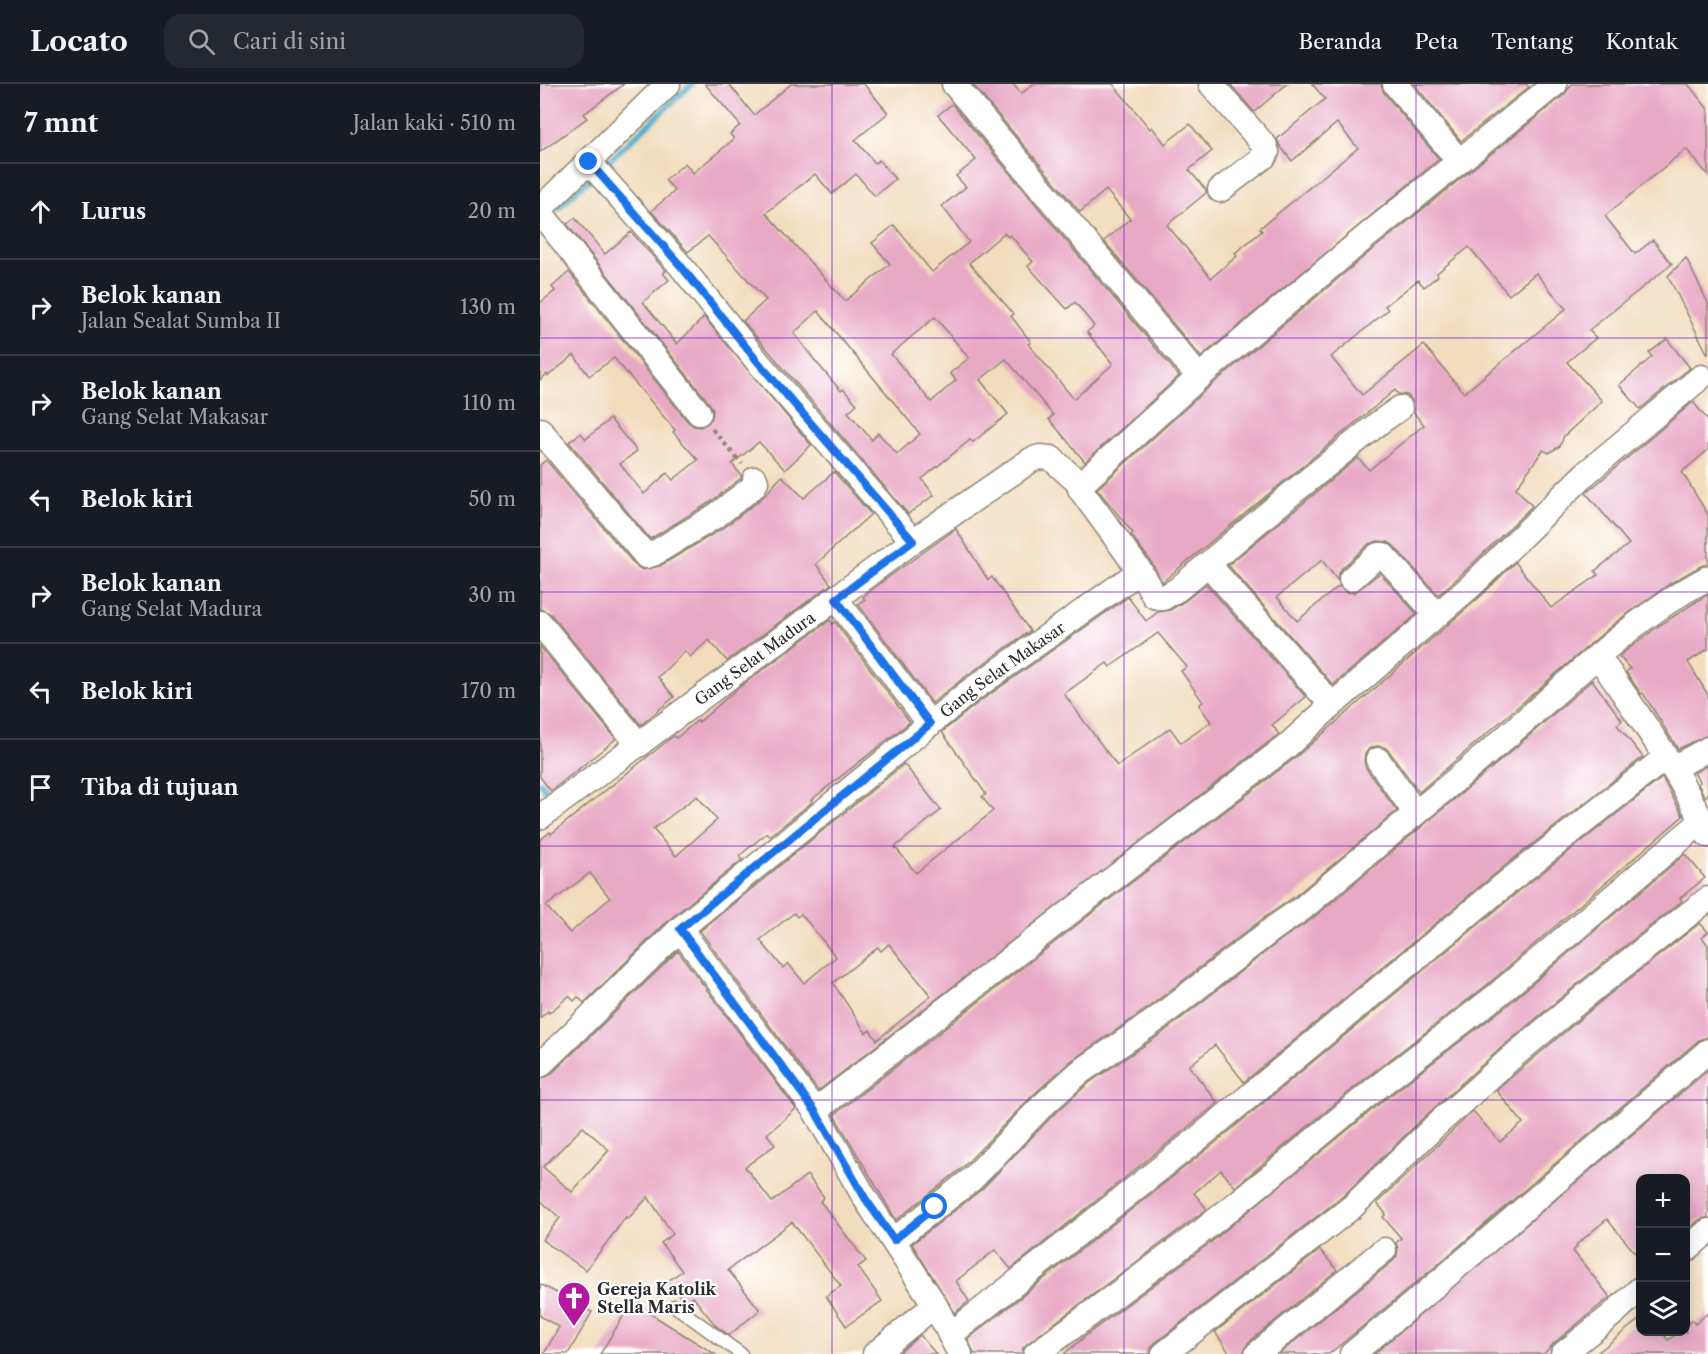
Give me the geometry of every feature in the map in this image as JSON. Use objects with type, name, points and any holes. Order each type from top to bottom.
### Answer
[{"type":"street","points":[[668,84],[595,169],[543,215],[699,413]]},
{"type":"street","points":[[954,84],[1199,377]]},
{"type":"street","points":[[1211,84],[1265,146],[1267,152],[1265,156],[1220,190]]},
{"type":"street","points":[[1395,84],[1458,161]]},
{"type":"street","points":[[1400,408],[1291,494],[1178,589],[1163,598],[1154,596],[1140,571],[1080,489],[1085,481],[1199,377],[1458,161],[1555,84]]},
{"type":"street","points":[[595,169],[680,265],[758,362],[913,541]]},
{"type":"street","points":[[815,1111],[1101,888],[1269,761],[1509,550],[1585,474],[1701,377]]},
{"type":"street","points":[[540,430],[646,556],[717,515],[753,487],[756,482],[755,478]]},
{"type":"street","name":"Gang Selat Madura","points":[[543,808],[639,745],[913,541],[1031,460],[1040,457],[1051,458],[1085,481]]},
{"type":"street","points":[[1351,579],[1378,555],[1383,555],[1437,615]]},
{"type":"street","points":[[1209,564],[1332,705]]},
{"type":"street","name":"Gang Selat Makasar","points":[[540,1065],[680,929],[930,724],[1009,663],[1140,571]]},
{"type":"street","points":[[894,1240],[972,1179],[1042,1106],[1080,1072],[1153,1022],[1303,908],[1623,635],[1674,598],[1708,578]]},
{"type":"street","points":[[836,599],[930,724]]},
{"type":"street","points":[[540,623],[639,745]]},
{"type":"street","points":[[1036,1354],[1201,1232],[1376,1089],[1705,829],[1670,763],[1598,656]]},
{"type":"street","points":[[680,929],[815,1111],[865,1198],[935,1305],[955,1344],[1510,879],[1670,763],[1708,749]]},
{"type":"street","points":[[1378,760],[1415,812]]},
{"type":"street","points":[[1164,1354],[1352,1207],[1434,1127],[1511,1058],[1596,987],[1708,899]]},
{"type":"street","points":[[1352,1354],[1708,1051]]},
{"type":"street","points":[[1690,1247],[1708,1231]]},
{"type":"street","points":[[1257,1354],[1384,1250]]},
{"type":"street","points":[[1563,1354],[1636,1293]]},
{"type":"street","points":[[875,1354],[935,1305]]},
{"type":"lane","points":[[675,1306],[741,1354]]},
{"type":"path","points":[[699,413],[755,478]]},
{"type":"building","points":[[540,84],[624,84],[584,114],[587,118],[540,152]]},
{"type":"building","points":[[705,84],[729,84],[754,115],[791,84],[864,84],[888,113],[855,140],[875,163],[879,160],[895,179],[875,196],[856,174],[832,194],[815,174],[766,213],[845,301],[890,264],[872,243],[894,225],[932,272],[969,242],[942,206],[966,187],[956,176],[976,160],[938,115],[952,104],[1179,376],[1085,462],[1049,419],[1053,415],[1006,359],[980,380],[1008,414],[973,442],[970,440],[922,479],[934,495],[908,514],[743,321],[766,300],[708,236],[688,252],[651,211],[675,191],[665,180],[685,163],[693,173],[734,139],[730,134],[740,125]],"holes":[[[1004,233],[1008,237],[1010,235],[1033,262],[1028,266],[1067,309],[1075,302],[1094,326],[1087,332],[1113,364],[1074,399],[1028,344],[1031,342],[1011,316],[1014,314],[969,263]],[[818,311],[920,434],[897,454],[878,433],[872,440],[848,412],[857,404],[843,389],[841,391],[794,333]],[[935,317],[969,358],[950,373],[956,380],[931,402],[891,354]]]},
{"type":"building","points":[[976,84],[1013,84],[1021,94],[1033,84],[1113,84],[1165,144],[1190,124],[1212,151],[1189,170],[1206,193],[1167,225],[1211,278],[1237,256],[1235,253],[1262,231],[1260,228],[1358,148],[1337,123],[1292,161],[1280,146],[1277,139],[1325,99],[1312,84],[1381,84],[1384,93],[1439,159],[1201,357],[1104,241],[1130,219],[1106,190],[1080,212],[974,86]]},
{"type":"building","points":[[1230,84],[1287,84],[1254,112]]},
{"type":"building","points":[[1414,84],[1526,84],[1529,87],[1461,141]]},
{"type":"building","points":[[1572,84],[1688,84],[1708,109],[1708,175],[1686,149],[1605,216],[1635,254],[1653,240],[1672,264],[1589,330],[1596,338],[1567,362],[1602,401],[1564,436],[1560,446],[1549,453],[1543,450],[1516,488],[1532,506],[1438,595],[1393,545],[1378,541],[1369,544],[1342,568],[1337,580],[1322,560],[1277,597],[1297,621],[1339,586],[1346,592],[1354,593],[1380,573],[1417,614],[1333,685],[1228,565],[1358,458],[1369,470],[1424,425],[1413,412],[1412,400],[1407,395],[1398,394],[1395,390],[1162,582],[1152,563],[1131,535],[1133,533],[1097,489],[1208,388],[1366,255],[1564,95]],"holes":[[[1469,247],[1509,295],[1536,273],[1566,309],[1464,393],[1424,345],[1362,395],[1331,357],[1388,310],[1385,306],[1418,280],[1424,287],[1438,276],[1437,273]]]},
{"type":"building","points":[[575,218],[605,254],[631,232],[666,271],[663,273],[669,280],[643,302],[677,344],[704,317],[811,445],[785,470],[759,442],[732,464],[741,478],[709,503],[650,539],[569,442],[581,433],[586,439],[610,419],[637,451],[620,464],[644,494],[667,473],[673,480],[698,460],[614,358],[589,376],[574,355],[540,380],[540,303],[555,291],[552,287],[569,272],[688,422],[700,427],[707,424],[712,418],[713,410],[567,224]]},
{"type":"building","points":[[1686,258],[1708,303],[1708,355],[1668,276]]},
{"type":"building","points":[[1667,339],[1690,368],[1640,409],[1619,385],[1652,357],[1649,353]]},
{"type":"building","points":[[1693,402],[1708,420],[1708,450],[1682,472],[1708,515],[1708,564],[1671,583],[1616,622],[1419,792],[1389,751],[1377,746],[1369,749],[1365,754],[1366,768],[1397,811],[1294,897],[1145,1010],[1071,1061],[1032,1096],[962,1168],[896,1220],[834,1115],[1295,758],[1481,596],[1515,562],[1551,608],[1598,575],[1595,571],[1629,544],[1586,493]]},
{"type":"building","points":[[546,460],[635,565],[642,570],[660,566],[725,527],[762,498],[782,476],[804,498],[834,472],[871,514],[816,564],[831,584],[727,661],[709,640],[690,657],[685,651],[658,677],[674,697],[641,725],[551,614],[540,609],[540,465]]},
{"type":"building","points":[[956,529],[988,580],[992,577],[1030,631],[932,703],[858,604],[883,581]]},
{"type":"building","points":[[1206,584],[1306,697],[1272,725],[1279,734],[818,1091],[700,931],[904,764],[941,810],[895,847],[916,873],[993,811],[982,797],[986,794],[942,732],[979,702],[1128,597],[1146,621],[1158,612],[1170,610]],"holes":[[[1158,633],[1187,667],[1181,671],[1203,702],[1199,705],[1211,722],[1181,743],[1170,728],[1117,766],[1064,694],[1107,663],[1110,667]],[[794,913],[797,917],[801,914],[836,957],[804,983],[788,963],[783,968],[760,940]],[[889,944],[931,996],[877,1040],[870,1030],[866,1033],[833,983],[878,947],[881,951]]]},
{"type":"building","points":[[1708,594],[1708,649],[1688,662],[1708,695],[1708,735],[1678,749],[1643,693],[1641,694],[1626,672],[1630,669],[1619,656],[1660,625]]},
{"type":"building","points":[[830,620],[832,624],[835,622],[910,722],[811,800],[812,802],[770,836],[767,833],[739,856],[742,860],[670,919],[584,1003],[578,997],[574,1001],[569,996],[540,1018],[540,840],[550,832],[551,834],[671,738],[674,736],[676,738],[698,720],[699,722],[738,688]],"holes":[[[697,796],[717,820],[676,856],[653,829]],[[590,873],[610,898],[570,933],[546,906]]]},
{"type":"building","points":[[540,646],[616,739],[551,791],[540,777]]},
{"type":"building","points":[[1592,680],[1622,720],[1617,725],[1643,757],[1501,869],[1244,1082],[1215,1045],[1189,1066],[1218,1103],[1011,1269],[995,1250],[956,1281],[969,1301],[955,1313],[912,1244],[982,1189],[1052,1116],[1089,1083],[1161,1034],[1282,939],[1312,919],[1507,755]]},
{"type":"building","points":[[1708,765],[1708,794],[1705,797],[1694,773]]},
{"type":"building","points":[[1662,778],[1683,816],[1487,985],[1366,1078],[1235,1187],[1221,1170],[1194,1193],[1207,1209],[1028,1343],[1023,1348],[1022,1354],[974,1354],[968,1339],[1210,1147],[1519,891]]},
{"type":"building","points":[[1685,854],[1705,878],[1680,898],[1682,901],[1502,1047],[1424,1117],[1343,1196],[1155,1343],[1150,1354],[1064,1354],[1210,1243],[1384,1100],[1505,1007]]},
{"type":"building","points":[[1700,923],[1708,932],[1702,937],[1708,945],[1708,1037],[1699,1040],[1429,1272],[1329,1354],[1279,1354],[1397,1256],[1396,1243],[1401,1238],[1383,1217],[1386,1214],[1377,1203],[1473,1111],[1500,1142],[1523,1123],[1496,1090],[1605,998]]},
{"type":"building","points":[[678,951],[796,1109],[767,1134],[775,1145],[745,1167],[772,1202],[807,1175],[824,1197],[820,1201],[866,1261],[858,1267],[882,1301],[846,1326],[826,1296],[841,1286],[792,1222],[728,1270],[760,1310],[729,1335],[716,1326],[693,1297],[684,1302],[668,1281],[682,1271],[661,1243],[673,1234],[648,1197],[628,1219],[626,1217],[586,1270],[542,1240],[560,1218],[540,1200],[540,1079],[550,1075]],"holes":[[[583,1127],[609,1150],[572,1192],[543,1167]]]},
{"type":"building","points":[[1708,1070],[1708,1217],[1699,1220],[1690,1228],[1690,1174],[1636,1174],[1636,1254],[1607,1219],[1576,1245],[1573,1251],[1610,1297],[1544,1354],[1374,1354]]},
{"type":"building","points":[[1320,1250],[1337,1270],[1248,1343],[1243,1354],[1230,1354],[1215,1332]]},
{"type":"building","points":[[540,1284],[592,1312],[568,1354],[544,1354],[559,1327],[540,1316]]},
{"type":"building","points":[[632,1302],[689,1338],[715,1354],[600,1354]]},
{"type":"building","points":[[1708,1313],[1708,1354],[1596,1354],[1636,1322],[1636,1336],[1665,1336],[1668,1340],[1674,1336],[1690,1336],[1690,1322],[1692,1320],[1695,1324]]},
{"type":"building","points":[[920,1335],[936,1354],[898,1354]]},
{"type":"waterway","points":[[602,167],[692,84]]},
{"type":"waterway","points":[[558,208],[595,174]]},
{"type":"waterway","points":[[540,783],[546,790]]},
{"type":"place","name":"Gereja Katolik Stella Maris","points":[[574,1327]]},
{"type":"route","points":[[589,162],[680,265],[758,362],[913,541],[836,599],[930,724],[680,929],[815,1111],[865,1198],[894,1240],[935,1207]]}]
